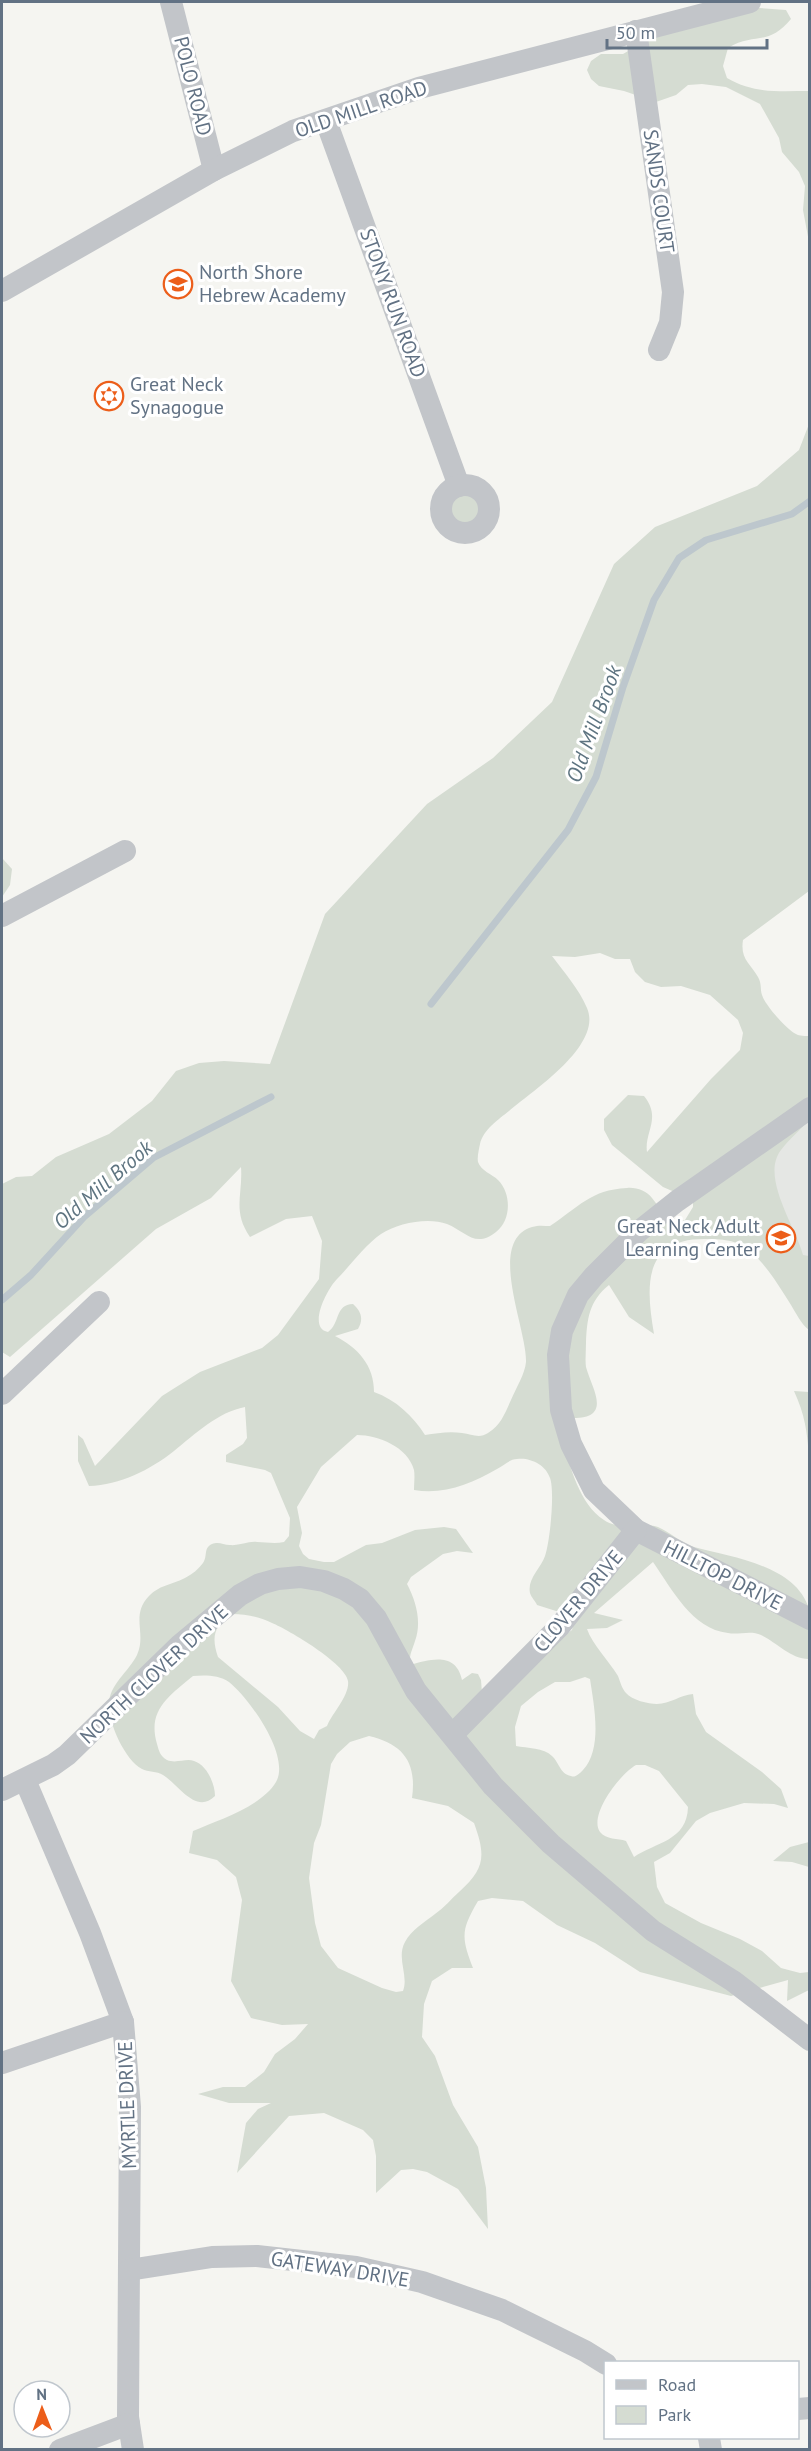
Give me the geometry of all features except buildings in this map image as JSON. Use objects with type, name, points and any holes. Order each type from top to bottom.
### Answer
[{"type":"street","name":"POLO ROAD","points":[[171,2],[214,170]]},
{"type":"street","name":"OLD MILL ROAD","points":[[2,291],[214,170],[293,131],[419,88],[750,2]]},
{"type":"street","name":"SANDS COURT","points":[[636,31],[673,292],[670,323],[659,350]]},
{"type":"street","name":"STONY RUN ROAD","points":[[326,120],[459,486]]},
{"type":"street","points":[[2,916],[125,851]]},
{"type":"street","name":"CLOVER DRIVE","points":[[453,1734],[560,1626],[636,1530],[594,1490],[571,1444],[561,1410],[558,1355],[562,1331],[578,1295],[638,1232],[677,1201],[810,1108]]},
{"type":"street","points":[[2,1394],[99,1302]]},
{"type":"street","name":"HILLTOP DRIVE","points":[[636,1530],[810,1619]]},
{"type":"street","name":"NORTH CLOVER DRIVE","points":[[2,1791],[67,1755],[180,1645],[240,1595],[260,1584],[278,1579],[300,1578],[324,1581],[344,1588],[360,1599],[376,1618],[416,1691],[453,1734]]},
{"type":"street","points":[[453,1734],[493,1786],[551,1844],[596,1884],[653,1931],[733,1981],[810,2040]]},
{"type":"street","name":"MYRTLE DRIVE","points":[[25,1779],[90,1933],[123,2022],[130,2107],[129,2424],[133,2450]]},
{"type":"street","points":[[2,2063],[123,2022]]},
{"type":"street","name":"GATEWAY DRIVE","points":[[129,2270],[212,2257],[257,2256],[356,2267],[423,2282],[502,2310],[604,2363]]},
{"type":"street","points":[[60,2450],[129,2424]]},
{"type":"shaded area","name":"Great Neck Adult Learning Center","points":[[809,1111],[809,1289],[700,1189]]},
{"type":"green space","points":[[759,8],[786,10],[791,19],[775,33],[737,43],[728,48],[723,66],[727,78],[747,87],[777,91],[809,91],[809,242],[803,210],[805,186],[799,172],[782,152],[779,138],[760,104],[726,87],[702,84],[688,85],[676,95],[656,102],[624,91],[599,86],[591,79],[587,70],[591,61],[601,54],[623,54],[654,36]]},
{"type":"green space","points":[[809,424],[809,891],[743,940],[742,946],[746,960],[758,977],[762,995],[772,1011],[792,1032],[809,1036],[809,1119],[781,1150],[776,1161],[775,1174],[777,1188],[803,1255],[809,1256],[809,1330],[801,1322],[767,1269],[740,1244],[706,1239],[685,1241],[670,1247],[659,1256],[653,1268],[650,1283],[654,1334],[629,1317],[609,1285],[593,1304],[587,1326],[586,1367],[597,1401],[596,1408],[593,1413],[585,1417],[573,1418],[562,1441],[582,1495],[595,1513],[604,1520],[624,1526],[658,1527],[694,1547],[761,1565],[791,1582],[802,1594],[809,1609],[810,1659],[803,1659],[757,1634],[728,1633],[704,1624],[684,1606],[653,1562],[594,1613],[623,1620],[607,1628],[587,1629],[618,1676],[623,1689],[632,1698],[657,1704],[693,1694],[696,1714],[706,1732],[762,1772],[781,1789],[788,1808],[774,1804],[744,1803],[710,1813],[696,1821],[670,1853],[654,1862],[657,1887],[665,1903],[701,1923],[762,1951],[781,1968],[800,1973],[809,1972],[809,1990],[787,2001],[788,1980],[731,1996],[640,1972],[595,1943],[557,1925],[523,1901],[492,1898],[478,1901],[468,1919],[465,1934],[466,1949],[473,1968],[452,1968],[432,1981],[424,2004],[422,2037],[435,2056],[453,2105],[478,2147],[486,2188],[488,2229],[458,2189],[427,2172],[413,2169],[401,2170],[376,2193],[376,2156],[373,2140],[363,2130],[324,2113],[289,2116],[237,2173],[246,2123],[258,2109],[271,2103],[229,2103],[198,2094],[223,2087],[245,2087],[264,2072],[275,2054],[295,2039],[308,2024],[282,2025],[251,2018],[231,1981],[242,1900],[236,1877],[217,1860],[189,1853],[193,1831],[250,1806],[269,1791],[276,1782],[279,1771],[278,1758],[266,1728],[257,1714],[229,1682],[221,1678],[193,1676],[162,1705],[155,1722],[155,1732],[159,1751],[167,1760],[194,1761],[203,1766],[209,1776],[214,1786],[215,1796],[208,1801],[194,1800],[163,1775],[142,1769],[130,1758],[119,1741],[109,1706],[115,1685],[137,1655],[140,1647],[139,1618],[143,1603],[149,1596],[158,1589],[185,1578],[195,1571],[203,1563],[208,1548],[214,1543],[233,1545],[284,1542],[289,1536],[290,1518],[271,1473],[226,1462],[226,1455],[243,1444],[247,1438],[245,1407],[216,1419],[165,1458],[145,1470],[101,1485],[89,1486],[78,1461],[78,1435],[83,1439],[95,1466],[162,1396],[200,1372],[262,1348],[278,1335],[319,1279],[322,1241],[312,1216],[286,1219],[250,1237],[241,1219],[241,1167],[211,1198],[156,1229],[10,1357],[2,1352],[2,1184],[16,1177],[32,1176],[56,1157],[109,1134],[152,1101],[176,1071],[199,1063],[224,1061],[270,1064],[325,914],[427,804],[493,758],[552,702],[614,564],[655,527],[757,486],[799,450]],"holes":[[[600,953],[615,959],[630,959],[635,972],[645,982],[661,987],[681,986],[710,995],[738,1020],[743,1033],[740,1050],[711,1079],[647,1152],[652,1111],[644,1096],[628,1095],[604,1119],[604,1130],[612,1145],[663,1187],[693,1200],[693,1207],[685,1220],[668,1221],[652,1198],[644,1191],[630,1188],[614,1189],[594,1196],[550,1226],[532,1227],[519,1235],[512,1249],[510,1267],[526,1362],[507,1410],[496,1426],[485,1435],[453,1432],[425,1435],[403,1409],[390,1399],[374,1392],[371,1374],[363,1358],[351,1346],[335,1336],[358,1329],[361,1319],[356,1307],[353,1304],[343,1307],[328,1332],[322,1329],[319,1323],[321,1308],[328,1291],[337,1279],[370,1243],[388,1230],[413,1222],[431,1221],[447,1224],[470,1237],[482,1239],[489,1237],[501,1227],[507,1214],[506,1192],[498,1180],[479,1165],[480,1144],[484,1134],[492,1125],[563,1066],[585,1037],[589,1022],[587,1008],[576,987],[552,956],[575,957]],[[357,1435],[383,1440],[406,1455],[414,1470],[414,1490],[447,1490],[477,1479],[514,1459],[532,1461],[548,1473],[552,1505],[547,1549],[531,1583],[530,1593],[537,1605],[556,1611],[577,1612],[572,1630],[482,1693],[478,1674],[472,1673],[462,1680],[459,1671],[448,1661],[434,1660],[410,1665],[418,1619],[413,1597],[407,1584],[411,1577],[443,1554],[457,1551],[473,1553],[456,1529],[444,1527],[415,1530],[382,1543],[366,1545],[334,1562],[324,1562],[309,1559],[299,1546],[302,1533],[297,1507],[321,1467]],[[232,1614],[253,1616],[267,1621],[316,1648],[345,1674],[348,1686],[344,1698],[327,1726],[319,1730],[314,1739],[300,1731],[278,1707],[218,1657],[215,1638],[221,1623]],[[585,1677],[590,1679],[595,1726],[595,1739],[589,1761],[583,1770],[574,1776],[564,1773],[549,1753],[516,1746],[515,1727],[521,1706],[538,1692],[555,1682],[570,1682]],[[369,1736],[391,1744],[405,1756],[410,1765],[412,1798],[448,1806],[474,1823],[478,1834],[481,1861],[474,1876],[441,1909],[414,1930],[405,1942],[402,1954],[405,1979],[403,1991],[396,1992],[382,1988],[338,1968],[321,1946],[315,1923],[309,1878],[331,1764],[337,1754],[350,1742]],[[636,1765],[645,1765],[659,1771],[688,1807],[686,1818],[676,1834],[634,1857],[626,1841],[605,1836],[597,1825],[602,1805],[622,1776]]]},
{"type":"green space","points":[[465,490],[478,496],[484,509],[478,522],[465,528],[452,522],[446,509],[452,496]]},
{"type":"green space","points":[[2,858],[12,869],[10,885],[2,897]]},
{"type":"green space","points":[[794,1391],[809,1392],[809,1456],[805,1423]]},
{"type":"green space","points":[[809,1842],[809,1867],[792,1862],[773,1861],[790,1847]]},
{"type":"waterway","name":"Old Mill Brook","points":[[431,1004],[568,830],[596,777],[623,687],[654,600],[679,558],[706,540],[792,514],[810,501]]},
{"type":"waterway","name":"Old Mill Brook","points":[[2,1300],[31,1275],[85,1216],[153,1158],[271,1097]]},
{"type":"place","name":"North Shore Hebrew Academy","points":[[178,284]]},
{"type":"place","name":"Great Neck Synagogue","points":[[109,396]]},
{"type":"place","name":"Great Neck Adult Learning Center","points":[[781,1238]]}]
